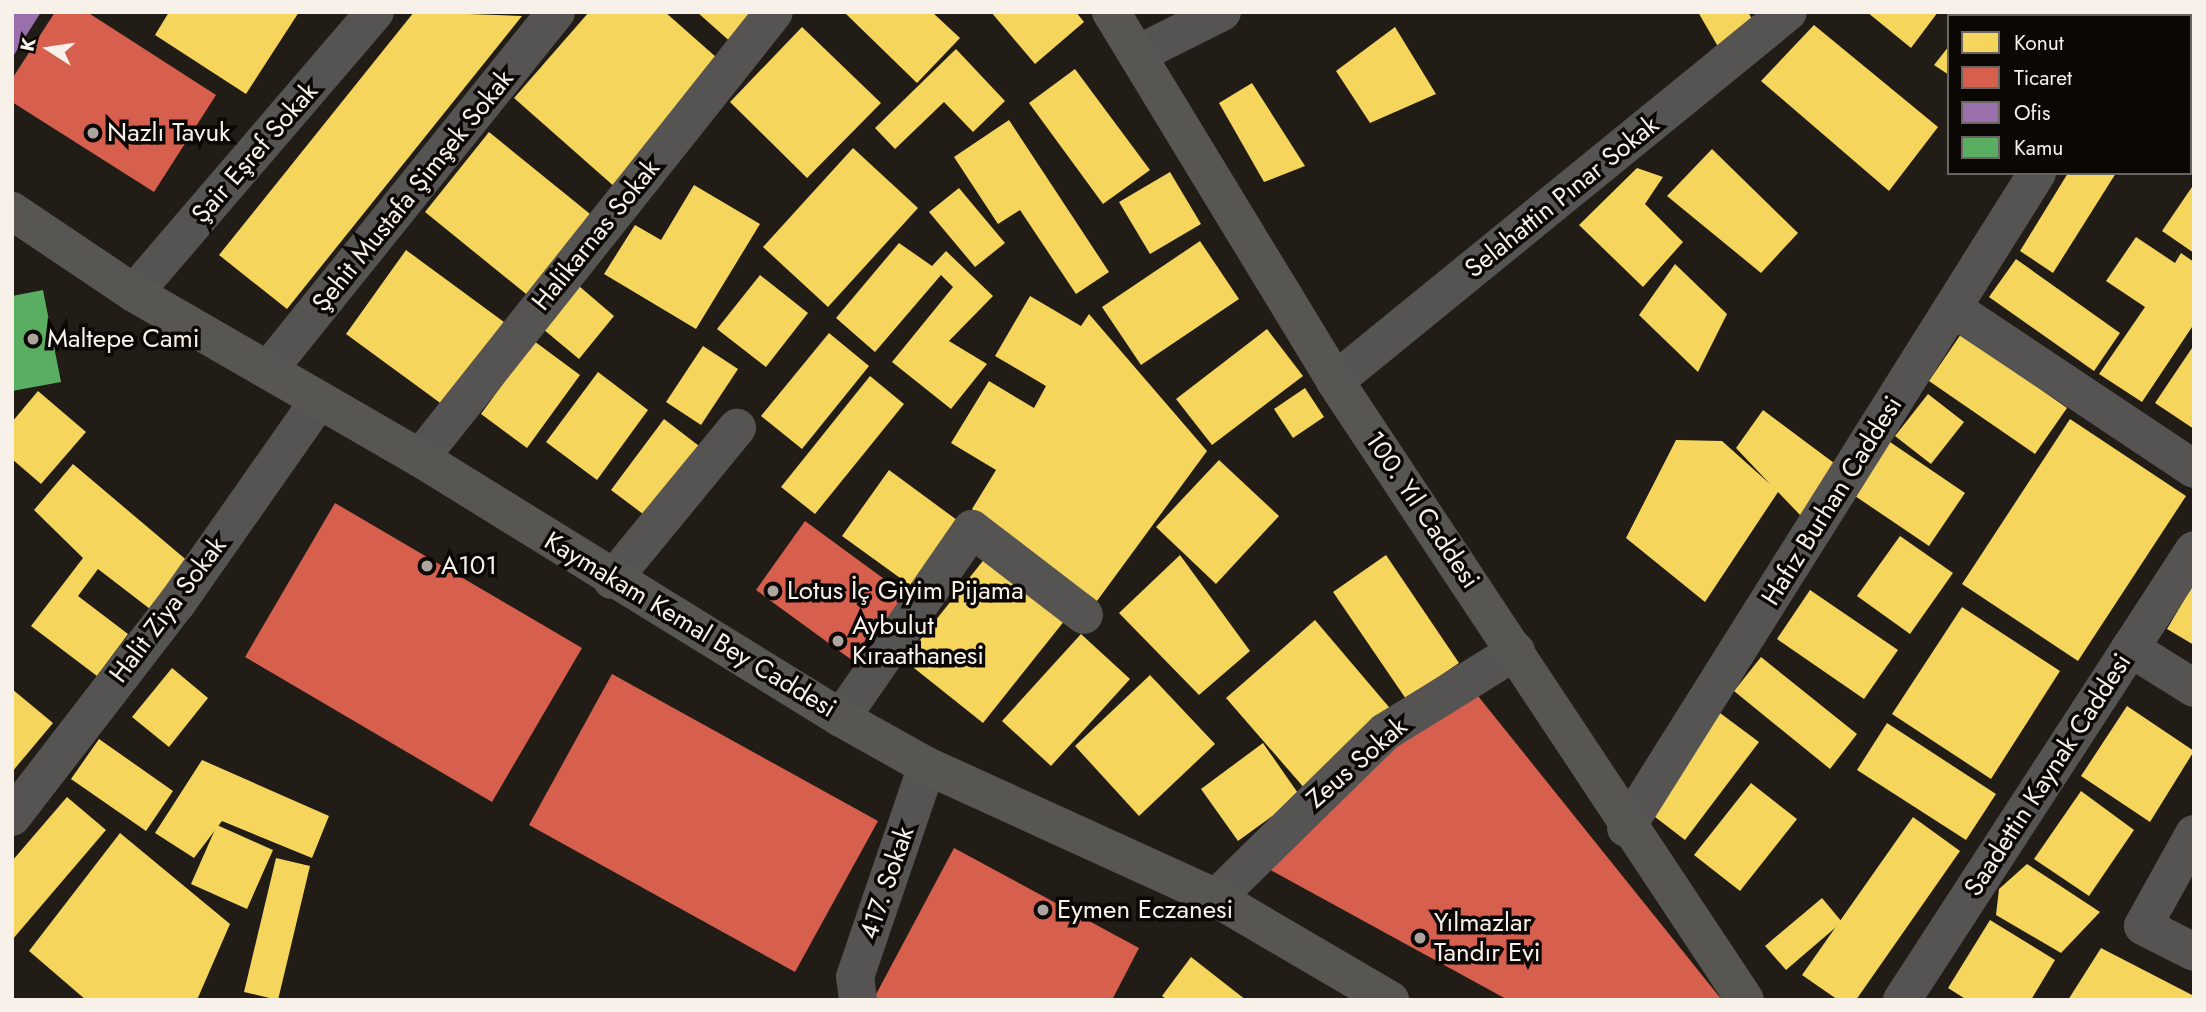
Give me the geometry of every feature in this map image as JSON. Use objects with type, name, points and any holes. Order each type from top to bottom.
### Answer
[{"type":"main road","name":"100. Yıl Caddesi","points":[[1111,12],[1335,381],[1516,651],[1626,828],[1745,1000]]},
{"type":"main road","name":"Kaymakam Kemal Bey Caddesi","points":[[12,211],[134,293],[420,458],[612,580],[841,718],[927,766],[1216,898],[1390,1000]]},
{"type":"street","name":"Şair Eşref Sokak","points":[[134,293],[375,12]]},
{"type":"street","name":"Şehit Mustafa Şimşek Sokak","points":[[269,369],[556,12]]},
{"type":"street","name":"Halikarnas Sokak","points":[[420,458],[774,12]]},
{"type":"street","points":[[1138,54],[1222,12]]},
{"type":"street","name":"Selahattin Pınar Sokak","points":[[1335,381],[1788,12]]},
{"type":"street","name":"Hafız Burhan Caddesi","points":[[1626,828],[2036,175]]},
{"type":"street","points":[[1954,309],[2194,469]]},
{"type":"street","name":"Halit Ziya Sokak","points":[[12,817],[177,603],[319,400]]},
{"type":"street","points":[[612,580],[737,428]]},
{"type":"street","points":[[841,718],[972,529],[1084,615]]},
{"type":"street","name":"Saadettin Kaynak Caddesi","points":[[1902,1000],[2194,550]]},
{"type":"street","points":[[2130,648],[2194,688]]},
{"type":"street","name":"Zeus Sokak","points":[[1216,898],[1385,732],[1516,651]]},
{"type":"street","name":"417. Sokak","points":[[858,1000],[855,977],[927,766]]},
{"type":"street","points":[[2194,834],[2143,926],[2194,952]]},
{"type":"building: Konut","points":[[169,12],[299,12],[246,94],[155,35]]},
{"type":"building: Konut","points":[[414,12],[522,16],[287,309],[219,255]]},
{"type":"building: Konut","points":[[589,12],[665,12],[725,65],[616,188],[514,98]]},
{"type":"building: Konut","points":[[697,12],[763,12],[734,45]]},
{"type":"building: Konut","points":[[844,12],[932,12],[960,38],[917,83]]},
{"type":"building: Konut","points":[[991,12],[1076,12],[1084,22],[1035,64]]},
{"type":"building: Konut","points":[[1698,12],[1748,12],[1755,24],[1720,50]]},
{"type":"building: Konut","points":[[1867,12],[1938,12],[1911,48]]},
{"type":"building: Konut","points":[[2165,12],[2194,12],[2192,38],[2192,14]]},
{"type":"building: Konut","points":[[1814,25],[1938,127],[1889,191],[1761,81]]},
{"type":"building: Konut","points":[[802,27],[881,103],[807,178],[730,102]]},
{"type":"building: Konut","points":[[1395,27],[1436,94],[1370,123],[1336,71]]},
{"type":"building: Konut","points":[[956,49],[1005,101],[973,132],[944,102],[895,149],[875,128]]},
{"type":"building: Konut","points":[[1947,49],[1947,74],[1934,65]]},
{"type":"building: Konut","points":[[1075,69],[1150,170],[1103,204],[1029,103]]},
{"type":"building: Konut","points":[[2192,81],[2194,82],[2194,125],[2192,124]]},
{"type":"building: Konut","points":[[1252,83],[1305,166],[1264,182],[1219,103]]},
{"type":"building: Konut","points":[[1009,120],[1109,272],[1076,294],[1020,210],[998,224],[954,157]]},
{"type":"building: Konut","points":[[489,132],[595,218],[531,298],[425,212]]},
{"type":"building: Konut","points":[[853,148],[918,208],[828,307],[763,247]]},
{"type":"building: Konut","points":[[1712,149],[1798,233],[1761,273],[1667,196]]},
{"type":"building: Konut","points":[[1637,168],[1663,177],[1645,204],[1683,242],[1643,287],[1579,225]]},
{"type":"building: Konut","points":[[1170,172],[1201,224],[1150,254],[1119,202]]},
{"type":"building: Konut","points":[[2067,175],[2115,175],[2053,273],[2020,251]]},
{"type":"building: Konut","points":[[2194,184],[2194,253],[2162,231]]},
{"type":"building: Konut","points":[[694,185],[760,224],[696,329],[604,274],[635,225],[661,240]]},
{"type":"building: Konut","points":[[959,188],[1005,243],[975,267],[929,212]]},
{"type":"building: Konut","points":[[2136,237],[2175,263],[2181,253],[2194,262],[2194,324],[2142,402],[2099,374],[2145,307],[2106,281]]},
{"type":"building: Konut","points":[[1200,241],[1239,299],[1141,365],[1102,307]]},
{"type":"building: Konut","points":[[899,243],[932,266],[946,251],[993,296],[949,341],[987,364],[951,409],[892,362],[953,287],[941,275],[875,352],[836,318]]},
{"type":"building: Konut","points":[[406,250],[504,322],[443,405],[346,334]]},
{"type":"building: Konut","points":[[2016,259],[2120,333],[2094,371],[1989,297]]},
{"type":"building: Konut","points":[[1675,264],[1727,314],[1698,372],[1639,315]]},
{"type":"building: Konut","points":[[760,275],[808,313],[766,367],[717,329]]},
{"type":"building: Konut","points":[[579,286],[614,316],[579,359],[543,329]]},
{"type":"building: Konut","points":[[1030,296],[1081,326],[1089,314],[1207,451],[1097,601],[972,509],[996,470],[951,443],[989,381],[1034,408],[1046,386],[995,356]]},
{"type":"building: Konut","points":[[1267,329],[1303,376],[1212,445],[1176,399]]},
{"type":"building: Konut","points":[[829,333],[869,366],[802,449],[761,416]]},
{"type":"building: Konut","points":[[1961,334],[2067,408],[2035,454],[1929,381]]},
{"type":"building: Konut","points":[[534,341],[580,375],[527,448],[481,414]]},
{"type":"building: Konut","points":[[2194,345],[2194,429],[2155,403]]},
{"type":"building: Konut","points":[[703,346],[738,369],[701,425],[666,402]]},
{"type":"building: Konut","points":[[598,372],[648,410],[597,480],[546,442]]},
{"type":"building: Konut","points":[[870,376],[904,404],[815,514],[781,487]]},
{"type":"building: Konut","points":[[1305,388],[1324,417],[1293,438],[1274,409]]},
{"type":"building: Konut","points":[[38,391],[86,432],[41,484],[12,459],[12,422]]},
{"type":"building: Konut","points":[[1928,394],[1964,422],[1931,464],[1895,436]]},
{"type":"building: Konut","points":[[1763,410],[1834,463],[1802,517],[1778,492],[1705,602],[1626,538],[1676,440],[1722,441],[1770,484],[1736,448]]},
{"type":"building: Konut","points":[[664,419],[703,449],[651,520],[611,490]]},
{"type":"building: Konut","points":[[2070,419],[2186,496],[2078,661],[1962,584]]},
{"type":"building: Konut","points":[[1890,442],[1965,493],[1929,546],[1855,496]]},
{"type":"building: Konut","points":[[1219,460],[1279,516],[1216,584],[1156,527]]},
{"type":"building: Konut","points":[[73,464],[190,563],[150,609],[98,569],[78,596],[128,634],[97,676],[31,626],[83,558],[34,510]]},
{"type":"building: Konut","points":[[889,470],[961,523],[914,588],[842,536]]},
{"type":"building: Konut","points":[[1900,536],[1953,573],[1910,634],[1857,596]]},
{"type":"building: Konut","points":[[1180,555],[1250,651],[1199,695],[1119,613]]},
{"type":"building: Konut","points":[[1386,555],[1459,663],[1406,699],[1333,592]]},
{"type":"building: Konut","points":[[986,557],[1065,620],[983,723],[904,660]]},
{"type":"building: Konut","points":[[2194,583],[2194,645],[2167,629]]},
{"type":"building: Konut","points":[[1810,590],[1898,650],[1864,699],[1777,639]]},
{"type":"building: Konut","points":[[1962,607],[2060,671],[1991,779],[1892,714]]},
{"type":"building: Konut","points":[[1315,620],[1394,713],[1306,790],[1226,698]]},
{"type":"building: Konut","points":[[1081,634],[1130,679],[1051,766],[1002,721]]},
{"type":"building: Konut","points":[[1761,657],[1857,734],[1830,769],[1734,691]]},
{"type":"building: Konut","points":[[172,668],[208,698],[169,747],[132,717]]},
{"type":"building: Konut","points":[[1150,675],[1215,744],[1139,816],[1075,746]]},
{"type":"building: Konut","points":[[12,689],[53,723],[12,772]]},
{"type":"building: Konut","points":[[2127,706],[2194,751],[2150,822],[2081,776]]},
{"type":"building: Konut","points":[[1720,713],[1759,742],[1685,840],[1646,810]]},
{"type":"building: Konut","points":[[1887,723],[1996,794],[1966,840],[1857,770]]},
{"type":"building: Konut","points":[[99,739],[173,791],[146,831],[71,779]]},
{"type":"building: Konut","points":[[1263,743],[1300,796],[1238,841],[1201,789]]},
{"type":"building: Konut","points":[[202,760],[329,816],[312,858],[222,821],[194,858],[155,833]]},
{"type":"building: Konut","points":[[1751,783],[1797,819],[1740,891],[1694,855]]},
{"type":"building: Konut","points":[[2081,791],[2134,830],[2089,896],[2034,859]]},
{"type":"building: Konut","points":[[67,797],[106,830],[12,940],[12,861]]},
{"type":"building: Konut","points":[[1913,817],[1960,851],[1856,1000],[1838,1000],[1802,975]]},
{"type":"building: Konut","points":[[217,825],[273,850],[247,909],[191,884]]},
{"type":"building: Konut","points":[[120,833],[230,924],[197,1000],[86,1000],[29,951]]},
{"type":"building: Konut","points":[[276,858],[310,866],[278,1000],[244,992]]},
{"type":"building: Konut","points":[[2027,864],[2100,912],[2061,953],[1996,915],[1999,889]]},
{"type":"building: Konut","points":[[1822,898],[1842,922],[1786,970],[1765,946]]},
{"type":"building: Konut","points":[[1990,920],[2055,960],[2031,1000],[1967,1000],[1948,988]]},
{"type":"building: Konut","points":[[2101,948],[2194,996],[2194,1000],[2068,1000]]},
{"type":"building: Konut","points":[[1191,957],[1246,1000],[1167,1000],[1162,996]]},
{"type":"building: Ticaret","points":[[55,12],[87,12],[216,95],[154,192],[12,102],[12,79]]},
{"type":"building: Ticaret","points":[[335,503],[582,648],[492,802],[245,657]]},
{"type":"building: Ticaret","points":[[805,521],[910,598],[860,666],[756,590]]},
{"type":"building: Ticaret","points":[[612,674],[878,821],[795,972],[529,825]]},
{"type":"building: Ticaret","points":[[1478,696],[1722,1000],[1508,1000],[1265,867],[1366,765]]},
{"type":"building: Ticaret","points":[[954,848],[1139,948],[1112,1000],[873,1000]]},
{"type":"building: Ofis","points":[[12,12],[41,12],[12,58]]},
{"type":"building: Kamu","name":"Maltepe Cami","points":[[43,290],[61,382],[12,391],[12,296]]},
{"type":"place","name":"Nazlı Tavuk","points":[[93,133]]},
{"type":"place","name":"Maltepe Cami","points":[[33,339]]},
{"type":"place","name":"A101","points":[[427,566]]},
{"type":"place","name":"Lotus İç Giyim Pijama","points":[[773,591]]},
{"type":"place","name":"Aybulut Kıraathanesi","points":[[838,641]]},
{"type":"place","name":"Eymen Eczanesi","points":[[1043,910]]},
{"type":"place","name":"Yılmazlar Tandır Evi","points":[[1420,938]]}]
